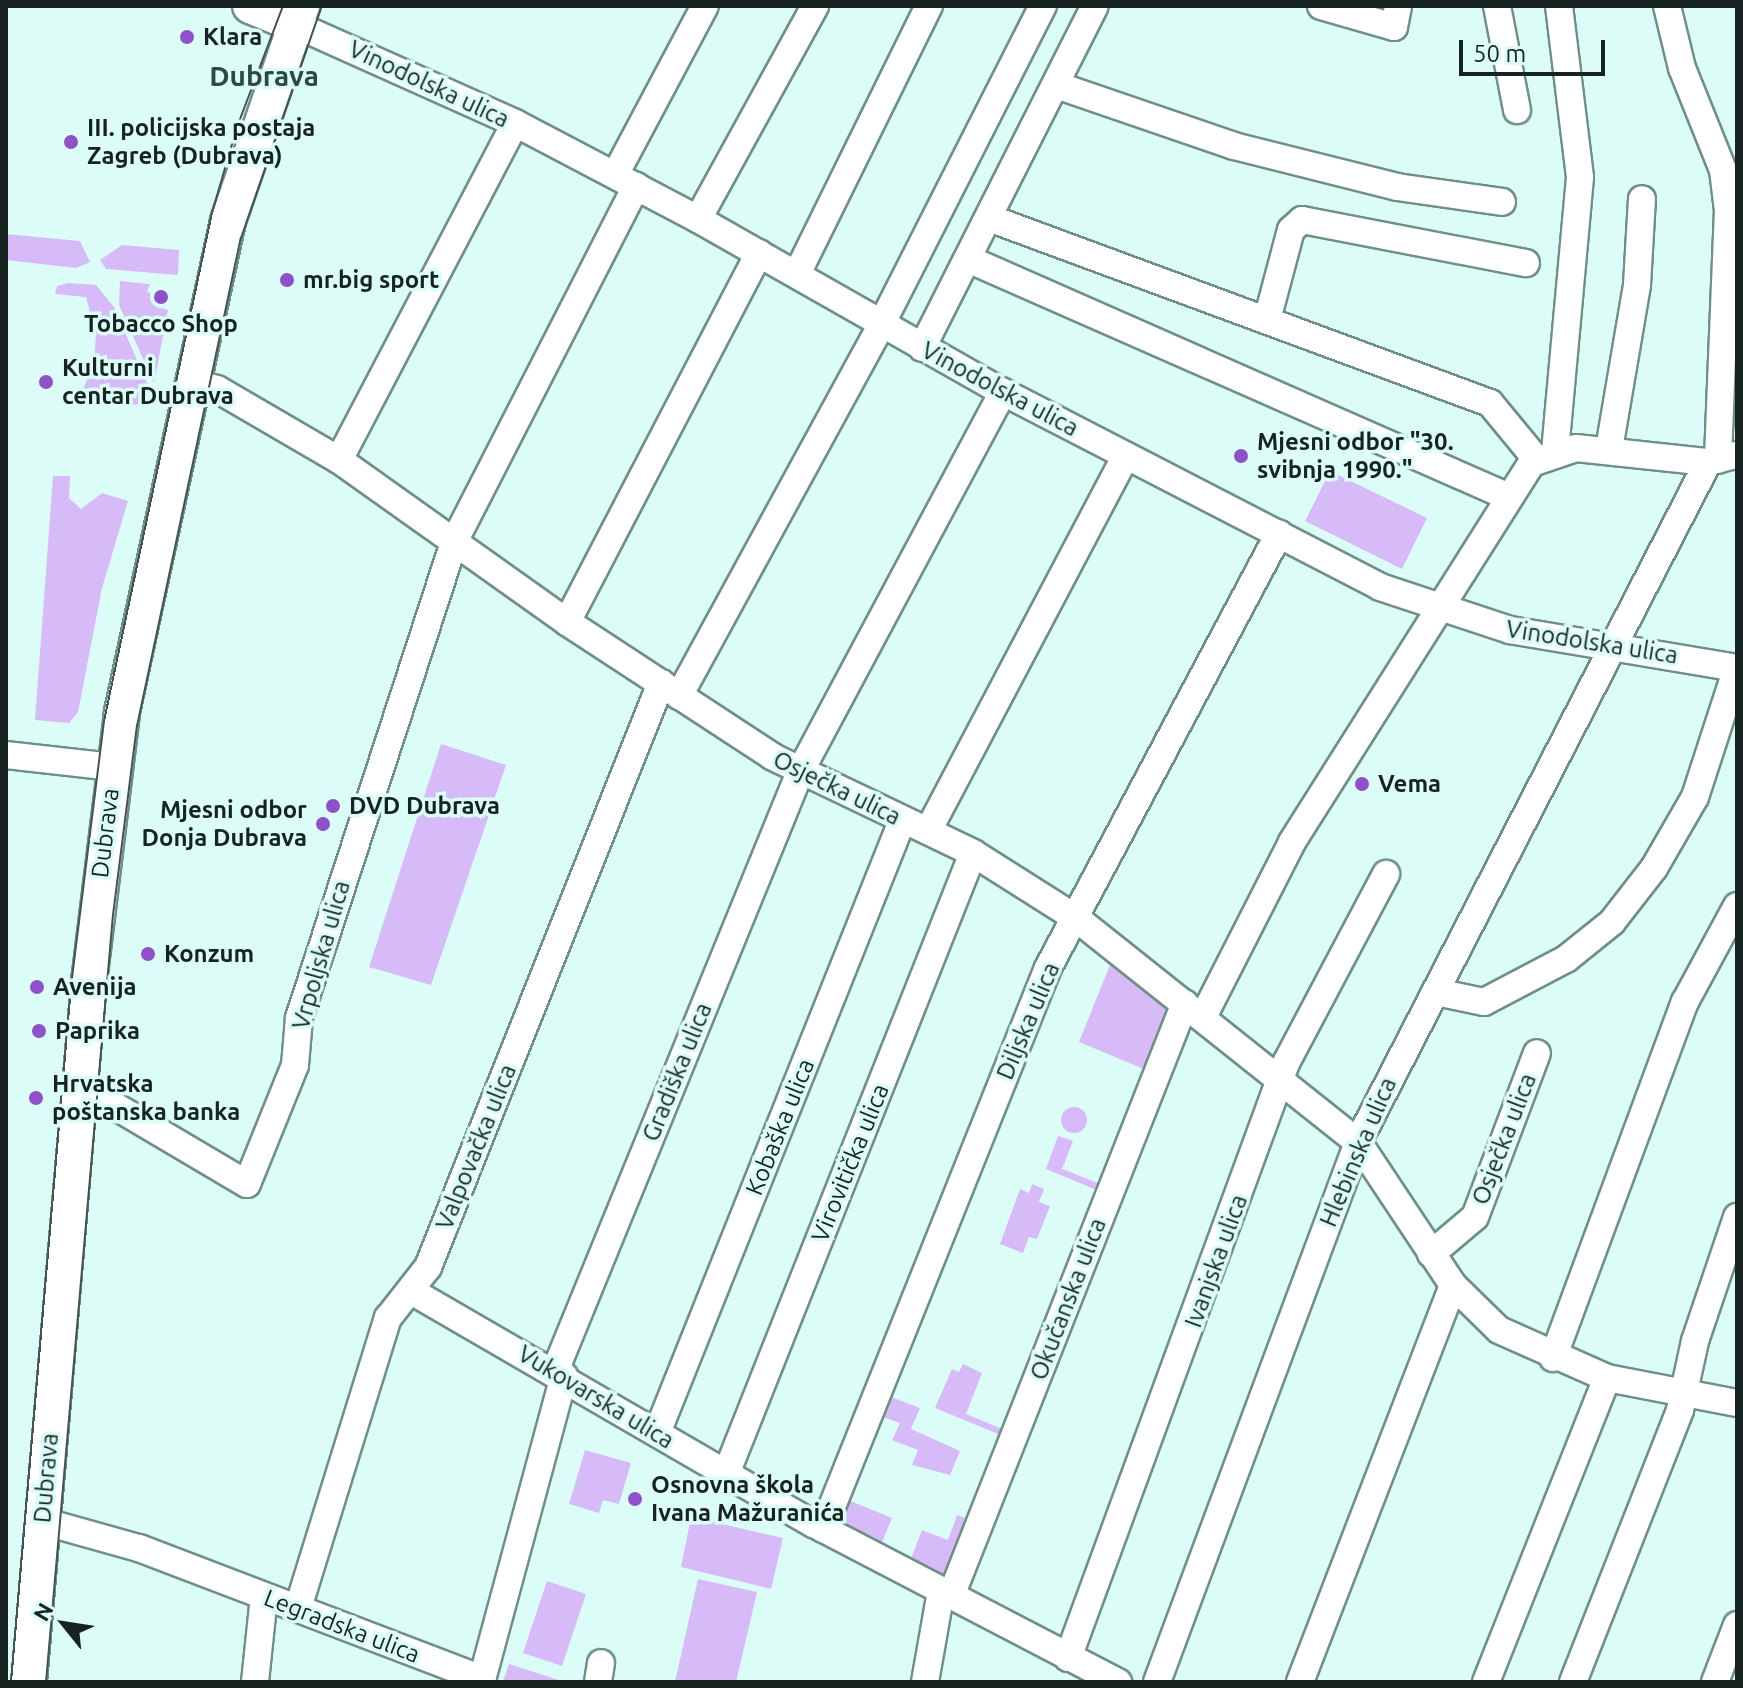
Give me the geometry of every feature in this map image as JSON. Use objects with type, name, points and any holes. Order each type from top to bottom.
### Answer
[{"type":"main road","points":[[250,6],[298,15]]},
{"type":"main road","name":"Dubrava","points":[[29,1682],[79,1093],[113,767],[191,382],[238,184],[298,15]]},
{"type":"street","points":[[454,542],[626,181],[705,6]]},
{"type":"street","points":[[698,219],[815,6]]},
{"type":"street","points":[[797,274],[929,6]]},
{"type":"street","name":"Valpovačka ulica","points":[[298,1608],[388,1318],[413,1292],[428,1267],[670,690],[882,323],[1043,6]]},
{"type":"street","points":[[922,348],[1095,6]]},
{"type":"street","points":[[1321,6],[1394,27],[1398,6]]},
{"type":"street","points":[[1497,6],[1517,110]]},
{"type":"street","points":[[1546,456],[1580,177],[1559,6]]},
{"type":"street","points":[[1546,456],[1609,449],[1721,459],[1730,168],[1682,68],[1667,6]]},
{"type":"street","name":"Vinodolska ulica","points":[[298,15],[698,219],[1003,392],[1380,587],[1440,611],[1510,630],[1737,668]]},
{"type":"street","points":[[1056,85],[1248,150],[1397,187],[1502,202]]},
{"type":"street","points":[[339,460],[515,123]]},
{"type":"street","points":[[1609,449],[1635,301],[1642,199]]},
{"type":"street","points":[[989,218],[1494,406],[1546,456]]},
{"type":"street","points":[[1267,320],[1291,230],[1302,220],[1526,263]]},
{"type":"street","points":[[567,622],[759,253]]},
{"type":"street","points":[[968,259],[1509,497]]},
{"type":"street","name":"Osječka ulica","points":[[191,382],[217,389],[339,460],[567,622],[800,772],[973,853],[1076,918],[1358,1142],[1453,1285],[1489,1323],[1553,1358],[1607,1378],[1683,1396],[1737,1403]]},
{"type":"street","name":"Gradiška ulica","points":[[559,1373],[800,772],[1003,392]]},
{"type":"street","points":[[928,831],[1126,456]]},
{"type":"street","name":"Okučanska ulica","points":[[925,1682],[946,1593],[1194,1010],[1292,842],[1509,497],[1546,456]]},
{"type":"street","name":"Hlebinska ulica","points":[[1157,1682],[1358,1142],[1613,646],[1721,459]]},
{"type":"street","name":"Diljska ulica","points":[[823,1529],[1048,968],[1279,534]]},
{"type":"street","name":"Vrpoljska ulica","points":[[79,1093],[104,1100],[247,1184],[295,1065],[299,1018],[454,542]]},
{"type":"street","points":[[1436,992],[1484,1002],[1566,959],[1612,922],[1654,868],[1689,809],[1737,668]]},
{"type":"street","points":[[6,755],[113,767]]},
{"type":"street","name":"Kobaška ulica","points":[[657,1433],[902,821]]},
{"type":"street","name":"Virovitička ulica","points":[[726,1474],[973,853]]},
{"type":"street","name":"Ivanjska ulica","points":[[1068,1658],[1282,1080],[1386,874]]},
{"type":"street","points":[[1553,1358],[1685,1002],[1737,906]]},
{"type":"street","name":"Osječka ulica","points":[[1431,1254],[1475,1217],[1537,1053]]},
{"type":"street","points":[[1573,1682],[1683,1396],[1695,1341],[1737,1217]]},
{"type":"street","points":[[1300,1682],[1453,1285]]},
{"type":"street","name":"Vukovarska ulica","points":[[413,1292],[559,1373],[823,1529],[1118,1682]]},
{"type":"street","name":"Legradska ulica","points":[[42,1521],[94,1532],[471,1675],[483,1676],[490,1665],[519,1527],[559,1373]]},
{"type":"street","points":[[1486,1682],[1607,1378]]},
{"type":"street","points":[[255,1682],[264,1596]]},
{"type":"street","points":[[1715,1682],[1737,1625]]},
{"type":"shaded area","points":[[6,234],[80,241],[90,262],[76,268],[6,260]]},
{"type":"shaded area","points":[[122,245],[179,250],[178,275],[106,269],[100,260]]},
{"type":"shaded area","points":[[120,281],[150,284],[147,292],[156,296],[155,306],[168,310],[154,383],[119,305]]},
{"type":"shaded area","points":[[68,283],[96,285],[114,307],[147,383],[143,405],[78,401],[94,364],[96,334],[86,297],[55,294],[57,286]]},
{"type":"shaded area","points":[[1330,471],[1427,518],[1402,569],[1305,521]]},
{"type":"shaded area","points":[[53,476],[70,476],[69,498],[81,509],[102,493],[128,501],[102,588],[78,712],[69,723],[35,720]]},
{"type":"shaded area","points":[[441,744],[506,765],[431,985],[369,967]]},
{"type":"shaded area","points":[[1110,965],[1168,1010],[1144,1069],[1079,1042]]},
{"type":"shaded area","points":[[1074,1107],[1083,1111],[1087,1120],[1083,1129],[1074,1133],[1065,1129],[1061,1120],[1065,1111]]},
{"type":"shaded area","points":[[1058,1136],[1073,1141],[1062,1169],[1098,1183],[1111,1159],[1099,1191],[1046,1169]]},
{"type":"shaded area","points":[[1032,1184],[1044,1189],[1039,1202],[1050,1206],[1037,1239],[1029,1237],[1023,1253],[1000,1244],[1020,1189],[1029,1193]]},
{"type":"shaded area","points":[[963,1364],[982,1373],[966,1414],[1005,1430],[1003,1436],[935,1408],[952,1369],[959,1372]]},
{"type":"shaded area","points":[[891,1397],[920,1408],[911,1429],[960,1451],[950,1475],[912,1465],[918,1450],[892,1440],[900,1423],[883,1417]]},
{"type":"shaded area","points":[[585,1450],[631,1463],[619,1504],[603,1500],[599,1513],[569,1504]]},
{"type":"shaded area","points":[[848,1500],[892,1518],[881,1545],[838,1524]]},
{"type":"shaded area","points":[[957,1515],[970,1520],[947,1579],[910,1561],[922,1530],[948,1540]]},
{"type":"shaded area","points":[[691,1517],[783,1538],[771,1589],[681,1567]]},
{"type":"shaded area","points":[[698,1579],[757,1592],[736,1682],[675,1682]]},
{"type":"shaded area","points":[[547,1581],[586,1594],[562,1666],[523,1653]]},
{"type":"shaded area","points":[[509,1664],[565,1682],[503,1682]]},
{"type":"tram line","points":[[11,1682],[71,986],[104,721],[212,213],[237,127],[283,6]]},
{"type":"tram line","points":[[46,1682],[113,915],[137,726],[241,238],[322,6]]},
{"type":"place","name":"Klara","points":[[187,37]]},
{"type":"place","name":"III. policijska postaja Zagreb (Dubrava)","points":[[71,142]]},
{"type":"place","name":"mr.big sport","points":[[287,280]]},
{"type":"place","name":"Tobacco Shop","points":[[161,297]]},
{"type":"place","name":"Kulturni centar Dubrava","points":[[46,382]]},
{"type":"place","name":"Mjesni odbor \"30. svibnja 1990.\"","points":[[1241,456]]},
{"type":"place","name":"Vema","points":[[1362,784]]},
{"type":"place","name":"DVD Dubrava","points":[[333,806]]},
{"type":"place","name":"Mjesni odbor Donja Dubrava","points":[[323,824]]},
{"type":"place","name":"Konzum","points":[[148,954]]},
{"type":"place","name":"Avenija","points":[[37,987]]},
{"type":"place","name":"Paprika","points":[[39,1031]]},
{"type":"place","name":"Hrvatska poštanska banka","points":[[36,1098]]},
{"type":"place","name":"Osnovna škola Ivana Mažuranića","points":[[635,1499]]},
{"type":"district","name":"Dubrava","points":[[264,76]]}]
